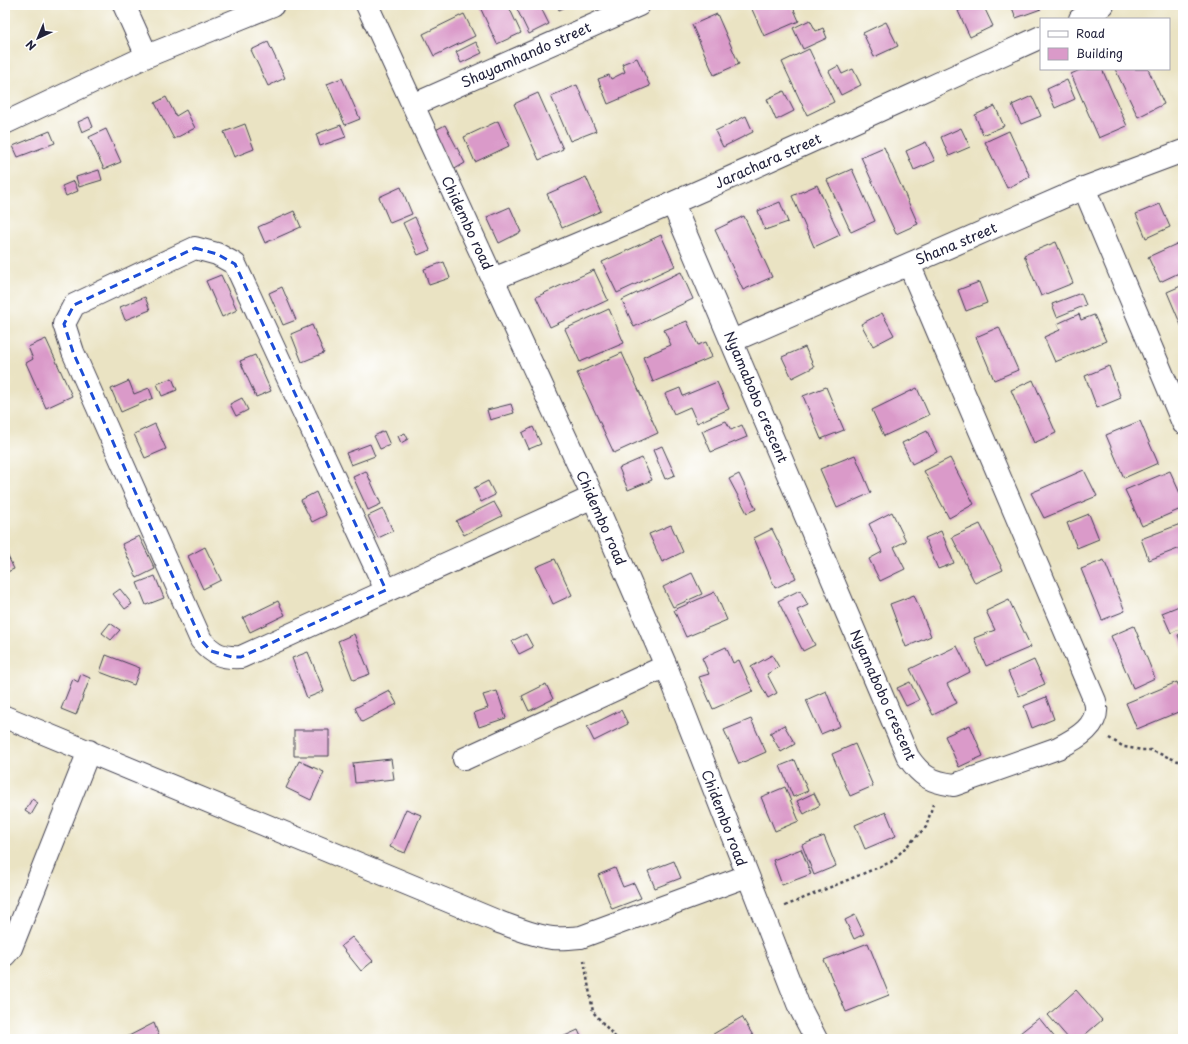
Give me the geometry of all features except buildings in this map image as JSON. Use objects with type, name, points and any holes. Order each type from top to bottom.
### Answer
[{"type":"street","points":[[124,5],[147,56]]},
{"type":"street","points":[[5,123],[147,56],[274,5]]},
{"type":"street","name":"Chidembo road","points":[[367,5],[593,497],[666,666],[762,916],[798,1004],[816,1039]]},
{"type":"street","name":"Shayamhando street","points":[[413,105],[639,5]]},
{"type":"street","name":"Jarachara street","points":[[493,279],[578,245],[673,204],[1040,37]]},
{"type":"street","name":"Shana street","points":[[732,341],[1084,188],[1183,151]]},
{"type":"street","points":[[1084,188],[1183,423]]},
{"type":"street","name":"Nyamabobo crescent","points":[[673,204],[908,757],[916,769],[926,777],[940,783],[954,785],[1058,748],[1085,731],[1094,719],[1097,712],[1095,701],[909,264]]},
{"type":"street","points":[[386,590],[235,264],[217,254],[195,248],[74,305],[64,324],[73,352],[201,640],[211,651],[221,656],[241,657],[593,497]]},
{"type":"street","points":[[464,759],[666,666]]},
{"type":"street","points":[[5,717],[531,934],[554,938],[580,937],[747,876]]},
{"type":"street","points":[[5,955],[11,948],[89,751]]},
{"type":"path","points":[[1089,726],[1124,747],[1150,750],[1183,763]]},
{"type":"path","points":[[762,916],[891,862],[926,828],[940,783]]},
{"type":"path","points":[[580,937],[593,1012],[617,1039]]},
{"type":"highlighted area","points":[[195,248],[217,254],[235,264],[386,590],[241,657],[232,657],[211,651],[201,640],[73,352],[64,324],[74,305]]}]
